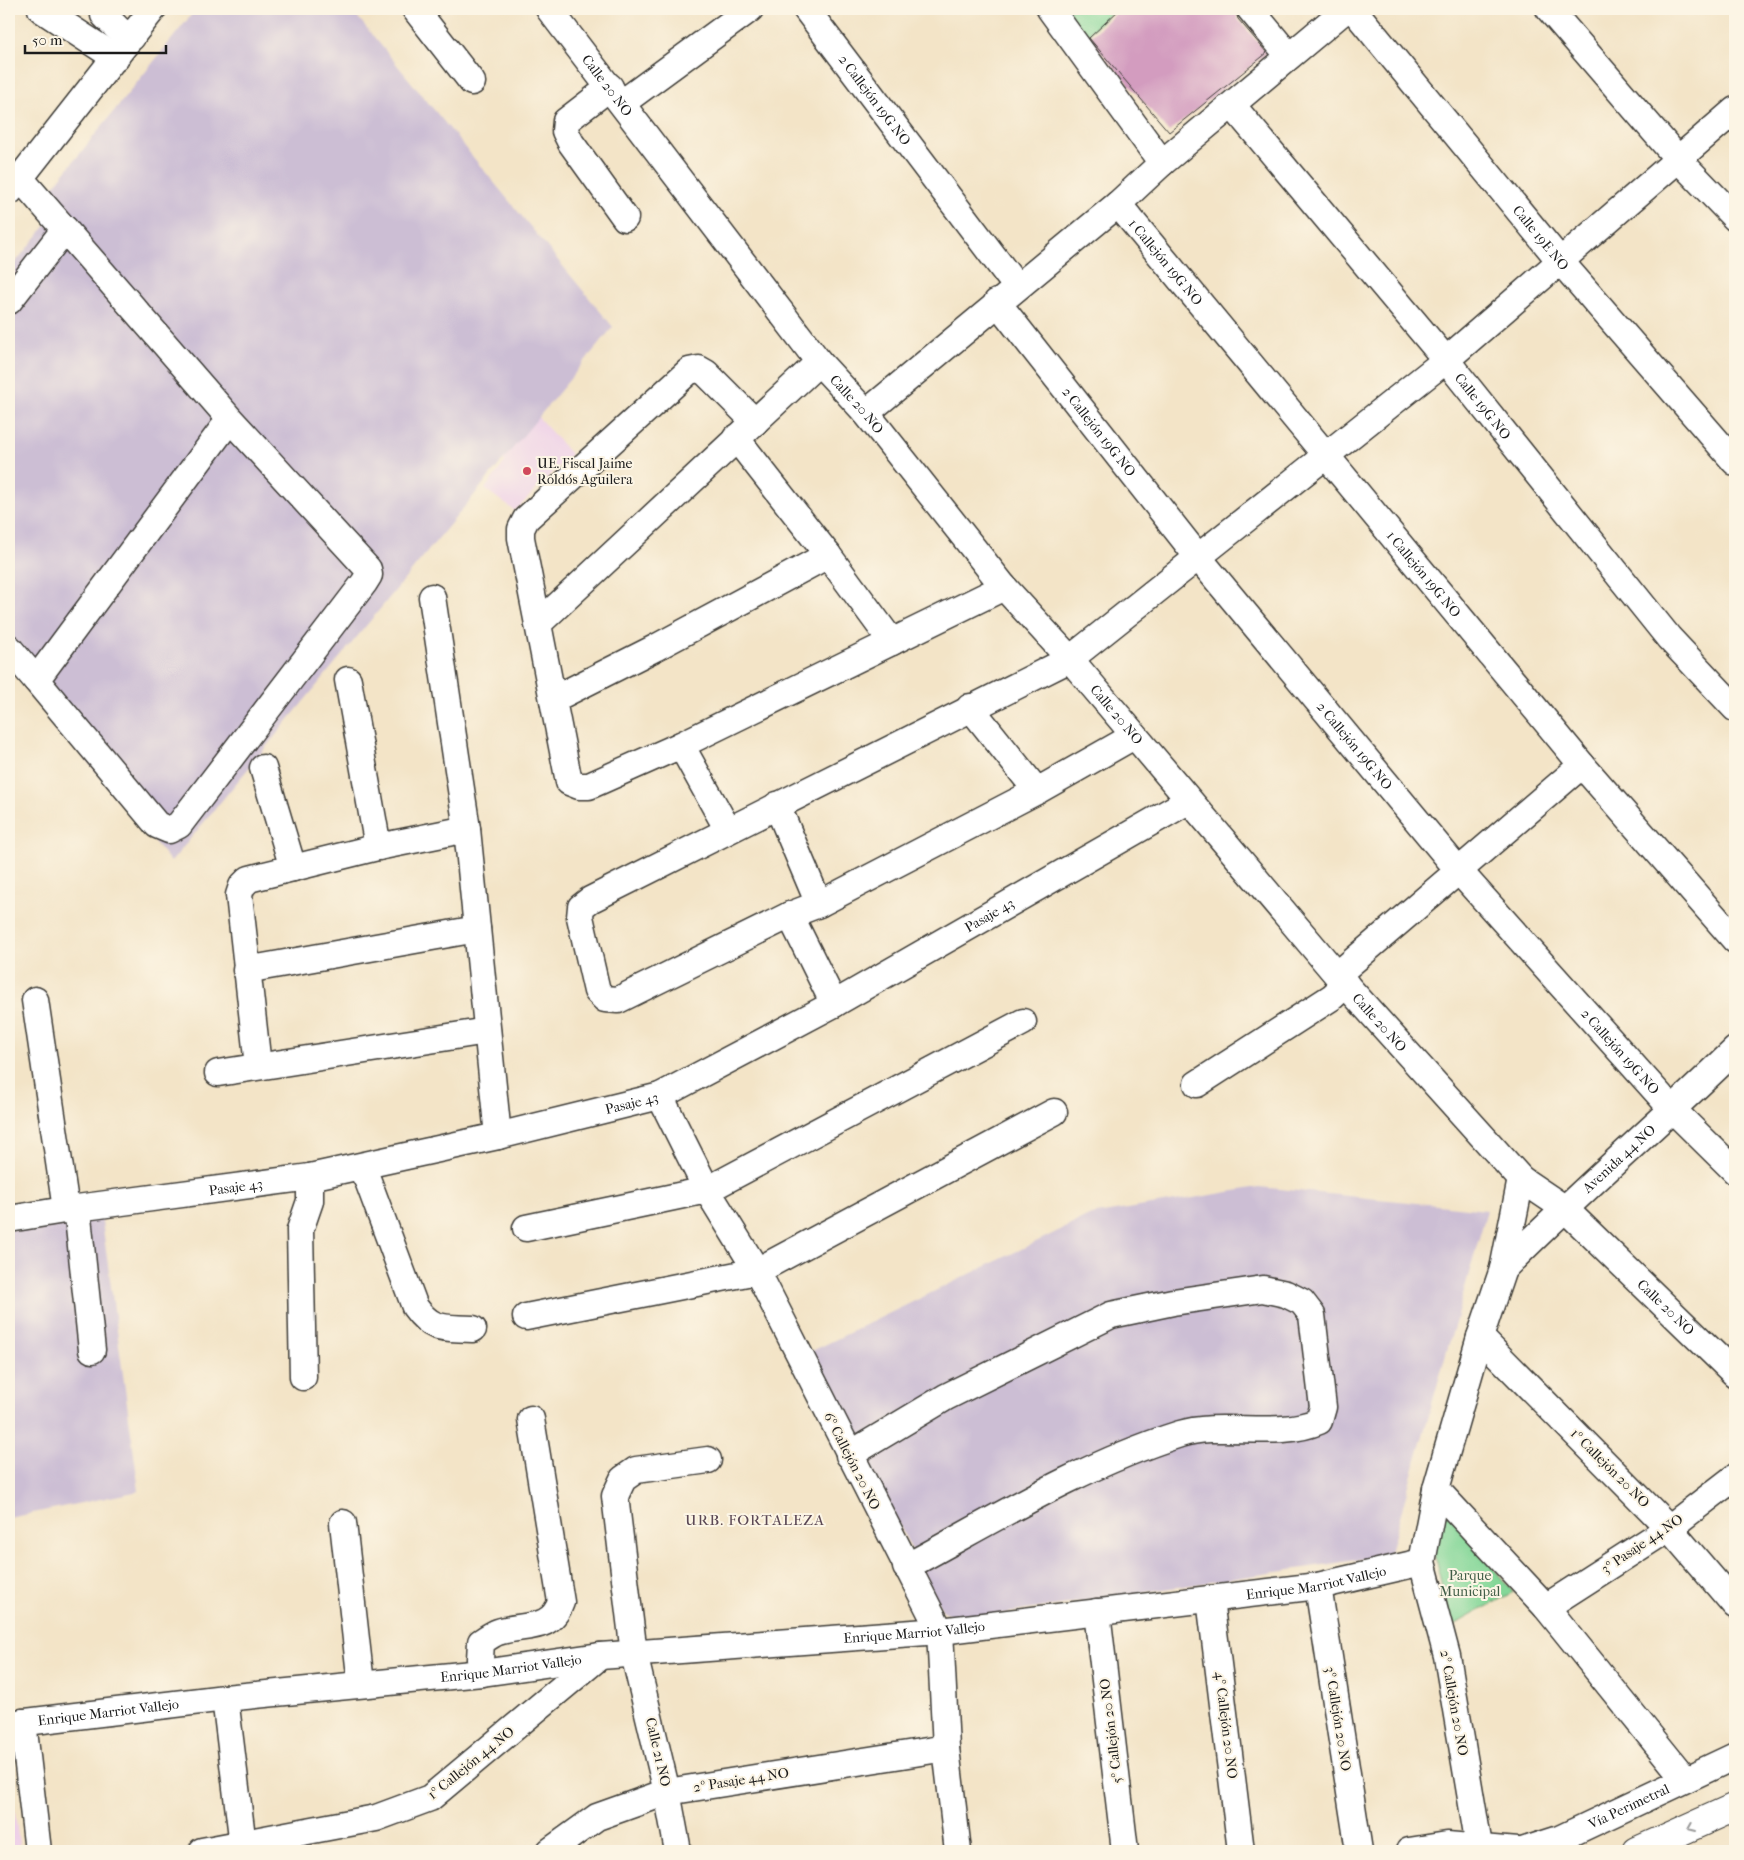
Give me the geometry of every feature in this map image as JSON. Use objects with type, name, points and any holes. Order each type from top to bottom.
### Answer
[{"type":"highway","points":[[1637,1851],[1735,1807]]},
{"type":"street","points":[[41,9],[116,58]]},
{"type":"street","points":[[104,9],[104,15],[118,30],[132,37]]},
{"type":"street","points":[[9,648],[157,825],[169,830],[179,826],[369,575],[368,568],[230,419],[64,229],[14,185],[153,9]]},
{"type":"street","points":[[415,9],[472,82]]},
{"type":"street","name":"Calle 20 NO","points":[[549,9],[819,362],[866,413],[1004,588],[1070,659],[1188,801],[1341,979],[1521,1179],[1564,1208],[1735,1374]]},
{"type":"street","points":[[625,218],[571,143],[566,131],[566,121],[616,95],[750,9]]},
{"type":"street","name":"2 Callejón 19G NO","points":[[806,9],[1007,294],[1198,557],[1459,871],[1673,1110],[1735,1171]]},
{"type":"street","points":[[1050,9],[1162,163]]},
{"type":"street","points":[[1250,9],[1289,56]]},
{"type":"street","points":[[866,413],[1007,294],[1118,204],[1162,163],[1346,9]]},
{"type":"street","name":"Calle 19E NO","points":[[1353,9],[1561,262],[1735,462]]},
{"type":"street","points":[[1549,9],[1679,160],[1735,218]]},
{"type":"street","name":"Calle 19G NO","points":[[1232,105],[1446,360],[1669,638],[1735,708]]},
{"type":"street","points":[[1134,736],[1037,791],[819,904],[790,915],[618,1000],[605,999],[597,991],[580,917],[582,907],[590,900],[970,707],[1070,659],[1446,360],[1735,110]]},
{"type":"street","name":"1 Callejón 19G NO","points":[[1118,204],[1582,765],[1735,940]]},
{"type":"street","points":[[9,301],[64,229]]},
{"type":"street","points":[[538,624],[819,362]]},
{"type":"street","points":[[892,642],[828,555],[706,373],[699,369],[689,371],[526,519],[520,528],[569,782],[579,786],[589,786],[681,745],[1004,588]]},
{"type":"street","points":[[36,680],[230,419]]},
{"type":"street","points":[[554,699],[655,648],[828,555]]},
{"type":"street","points":[[432,597],[467,829],[498,1136]]},
{"type":"street","points":[[348,680],[378,847]]},
{"type":"street","points":[[970,707],[1037,791]]},
{"type":"street","points":[[681,745],[728,830]]},
{"type":"street","points":[[1197,1084],[1332,997],[1341,979],[1459,871],[1582,765]]},
{"type":"street","points":[[263,768],[293,868]]},
{"type":"street","name":"Pasaje 43","points":[[9,1219],[71,1208],[310,1177],[498,1136],[660,1096],[834,1004],[1188,801]]},
{"type":"street","points":[[777,805],[819,904]]},
{"type":"street","points":[[258,1066],[239,895],[242,886],[249,879],[378,847],[467,829]]},
{"type":"street","points":[[790,915],[834,1004]]},
{"type":"street","points":[[246,970],[477,929]]},
{"type":"street","points":[[36,1000],[71,1208],[92,1350]]},
{"type":"street","points":[[526,1228],[707,1190],[1023,1022]]},
{"type":"street","points":[[218,1072],[488,1032]]},
{"type":"street","name":"Avenida 44 NO","points":[[1503,1269],[1564,1208],[1673,1110],[1735,1050]]},
{"type":"street","name":"6º Callejón 20 NO","points":[[660,1096],[707,1190],[757,1271],[940,1632],[946,1748],[958,1851]]},
{"type":"street","points":[[526,1317],[757,1271],[1054,1112]]},
{"type":"street","points":[[360,1167],[368,1181],[415,1307],[424,1321],[438,1327],[473,1329]]},
{"type":"street","points":[[303,1377],[300,1230],[310,1201],[310,1177]]},
{"type":"street","points":[[1422,1562],[1436,1490],[1480,1337],[1503,1269],[1521,1179]]},
{"type":"street","points":[[849,1455],[946,1397],[1110,1315],[1173,1302],[1263,1289],[1286,1294],[1302,1302],[1312,1316],[1323,1407],[1319,1421],[1307,1426],[1251,1431],[1211,1429],[1182,1433],[1105,1462],[1045,1490],[906,1567]]},
{"type":"street","name":"1º Callejón 20 NO","points":[[1480,1337],[1669,1528],[1735,1604]]},
{"type":"street","points":[[482,1672],[480,1659],[481,1642],[497,1632],[546,1623],[557,1613],[561,1602],[531,1419]]},
{"type":"street","name":"Calle 21 NO","points":[[678,1851],[667,1792],[634,1654],[615,1496],[623,1479],[636,1470],[675,1462],[708,1460]]},
{"type":"street","name":"3º Pasaje 44 NO","points":[[1546,1607],[1669,1528],[1735,1477]]},
{"type":"street","points":[[1436,1490],[1546,1607],[1685,1779]]},
{"type":"street","points":[[343,1523],[361,1684]]},
{"type":"street","name":"Enrique Marriot Vallejo","points":[[16,1723],[225,1698],[482,1672],[600,1656],[940,1632],[1318,1586],[1422,1562]]},
{"type":"street","name":"2º Callejón 20 NO","points":[[1422,1562],[1447,1656],[1479,1846]]},
{"type":"street","name":"3º Callejón 20 NO","points":[[1318,1586],[1359,1851]]},
{"type":"street","name":"4º Callejón 20 NO","points":[[1210,1599],[1241,1851]]},
{"type":"street","name":"5º Callejón 20 NO","points":[[1097,1612],[1125,1851]]},
{"type":"street","name":"1º Callejón 44 NO","points":[[202,1851],[243,1845],[376,1818],[430,1798],[600,1656]]},
{"type":"street","points":[[225,1698],[243,1845]]},
{"type":"street","points":[[16,1723],[38,1851]]},
{"type":"street","name":"2º Pasaje 44 NO","points":[[555,1849],[597,1817],[667,1792],[946,1748]]},
{"type":"street","name":"Vía Perimetral","points":[[1522,1851],[1559,1839],[1735,1756]]},
{"type":"street","points":[[1409,1851],[1447,1845],[1479,1846],[1517,1851]]},
{"type":"shaded area","points":[[196,9],[351,9],[613,327],[171,862],[9,667],[9,270],[62,206],[53,187]]},
{"type":"shaded area","name":"UE. Fiscal Jaime Roldós Aguilera","points":[[538,417],[571,454],[515,511],[485,489],[505,462],[503,458]]},
{"type":"shaded area","points":[[1259,1187],[1487,1210],[1389,1555],[967,1619],[955,1617],[942,1610],[812,1351],[1091,1215]]},
{"type":"shaded area","points":[[101,1214],[139,1491],[9,1518],[9,1230]]},
{"type":"shaded area","points":[[9,1769],[20,1851],[9,1851]]},
{"type":"green space","points":[[1061,9],[1115,9],[1082,40]]},
{"type":"green space","name":"Parque Municipal","points":[[1447,1512],[1513,1592],[1452,1626],[1432,1546],[1434,1525]]},
{"type":"building","points":[[1120,9],[1235,9],[1238,19],[1267,53],[1169,132],[1089,38]]},
{"type":"place","name":"UE. Fiscal Jaime Roldós Aguilera","points":[[527,471]]},
{"type":"district","name":"URB. FORTALEZA","points":[[755,1520]]}]
